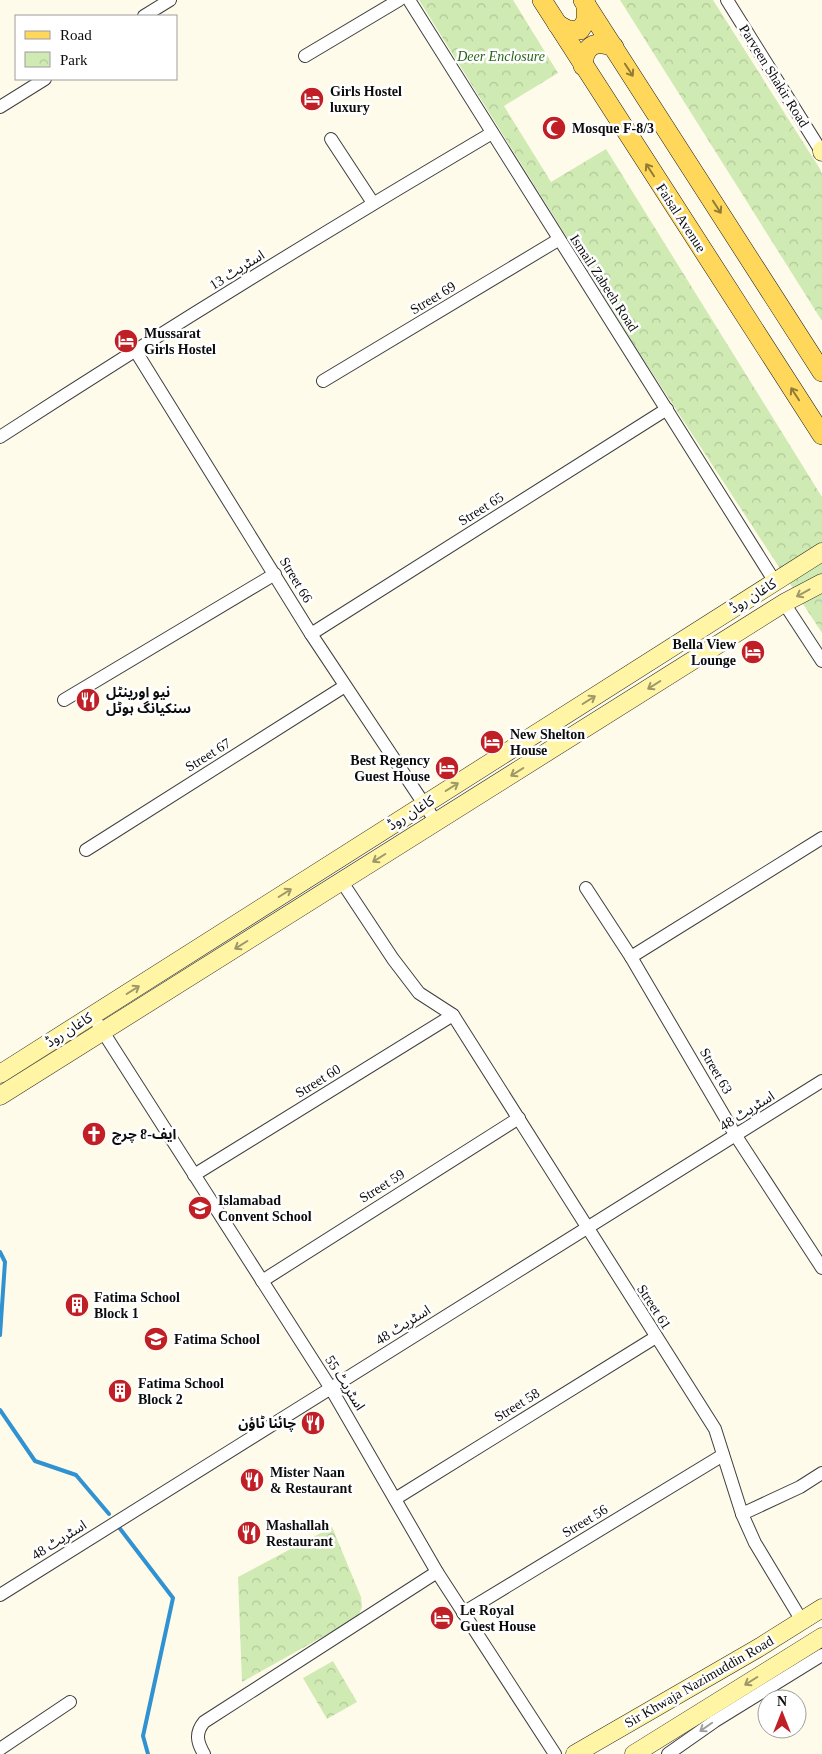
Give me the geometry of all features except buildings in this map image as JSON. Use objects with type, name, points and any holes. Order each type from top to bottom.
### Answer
[{"type":"main road","name":"Faisal Avenue","points":[[542,0],[822,435]]},
{"type":"main road","points":[[557,24],[568,30],[580,30],[586,21],[584,2]]},
{"type":"main road","points":[[584,2],[822,372]]},
{"type":"main road","points":[[583,66],[585,52],[591,45],[599,42],[614,46]]},
{"type":"street","points":[[146,15],[170,0]]},
{"type":"street","points":[[305,56],[399,0]]},
{"type":"street","name":"Ismail Zabeeh Road","points":[[409,0],[558,240],[668,409],[774,582]]},
{"type":"street","name":"Parveen Shakir Road","points":[[727,0],[822,151]]},
{"type":"street","points":[[0,107],[43,80]]},
{"type":"street","name":"اسٹریٹ 13","points":[[0,437],[135,350],[373,203],[492,133]]},
{"type":"street","points":[[332,139],[373,203]]},
{"type":"street","name":"Street 69","points":[[323,381],[558,240]]},
{"type":"street","name":"Street 66","points":[[135,350],[311,634],[436,822]]},
{"type":"street","name":"Street 65","points":[[311,634],[668,409]]},
{"type":"street","name":"کاغان روڈ","points":[[0,1074],[822,552]]},
{"type":"street","points":[[64,700],[275,574]]},
{"type":"street","name":"کاغان روڈ","points":[[0,1096],[784,604],[822,583]]},
{"type":"street","points":[[784,604],[822,661]]},
{"type":"street","name":"Street 67","points":[[86,850],[345,686]]},
{"type":"street","points":[[631,957],[822,838]]},
{"type":"street","points":[[342,882],[393,959],[419,993],[455,1018]]},
{"type":"street","name":"Street 63","points":[[586,888],[631,957],[736,1136],[822,1268]]},
{"type":"street","name":"اسٹریٹ 55","points":[[92,1016],[330,1387],[437,1572],[555,1754]]},
{"type":"street","name":"Street 61","points":[[455,1018],[715,1429],[742,1514],[755,1542],[802,1621]]},
{"type":"street","name":"Street 60","points":[[194,1175],[455,1018]]},
{"type":"street","name":"اسٹریٹ 48","points":[[0,1595],[822,1081]]},
{"type":"street","name":"Street 59","points":[[262,1281],[519,1118]]},
{"type":"street","name":"Street 58","points":[[395,1499],[656,1337]]},
{"type":"street","name":"Street 56","points":[[463,1613],[723,1455]]},
{"type":"street","points":[[742,1514],[800,1487],[822,1473]]},
{"type":"street","points":[[204,1754],[198,1744],[198,1731],[204,1722],[224,1707],[437,1572]]},
{"type":"street","name":"Sir Khwaja Nazimuddin Road","points":[[575,1754],[760,1647],[822,1608]]},
{"type":"street","name":"Sir Khwaja Nazimuddin Road","points":[[634,1754],[822,1637]]},
{"type":"street","points":[[760,1647],[774,1666]]},
{"type":"street","points":[[668,1754],[715,1721],[822,1655]]},
{"type":"street","points":[[0,1749],[70,1702]]},
{"type":"green space","name":"Deer Enclosure","points":[[419,0],[513,0],[558,73],[504,106],[551,182],[606,149],[822,497],[822,633],[636,348]]},
{"type":"green space","points":[[620,0],[713,0],[820,169],[822,174],[822,321]]},
{"type":"green space","points":[[332,1527],[361,1597],[362,1607],[358,1617],[242,1682],[238,1577]]},
{"type":"green space","points":[[333,1661],[357,1702],[327,1719],[303,1678]]},
{"type":"waterway","points":[[0,1252],[5,1262],[0,1335]]},
{"type":"waterway","points":[[0,1410],[35,1461],[76,1475],[109,1514]]},
{"type":"waterway","points":[[118,1526],[173,1598],[143,1736],[148,1754]]},
{"type":"place","name":"Girls Hostel luxury","points":[[312,99]]},
{"type":"place","name":"Mosque F-8/3","points":[[554,128]]},
{"type":"place","name":"Mussarat Girls Hostel","points":[[126,341]]},
{"type":"place","name":"Bella View Lounge","points":[[753,652]]},
{"type":"place","name":"نیو اورینٹل سنکیانگ ہوٹل","points":[[88,700]]},
{"type":"place","name":"New Shelton House","points":[[492,742]]},
{"type":"place","name":"Best Regency Guest House","points":[[447,768]]},
{"type":"place","name":"ایف-8 چرچ","points":[[94,1134]]},
{"type":"place","name":"Islamabad Convent School","points":[[200,1208]]},
{"type":"place","name":"Fatima School Block 1","points":[[77,1305]]},
{"type":"place","name":"Fatima School","points":[[156,1339]]},
{"type":"place","name":"Fatima School Block 2","points":[[120,1391]]},
{"type":"place","name":"چائنا ٹاؤن","points":[[313,1423]]},
{"type":"place","name":"Mister Naan & Restaurant","points":[[252,1480]]},
{"type":"place","name":"Mashallah Restaurant","points":[[249,1533]]},
{"type":"place","name":"Le Royal Guest House","points":[[442,1618]]}]
